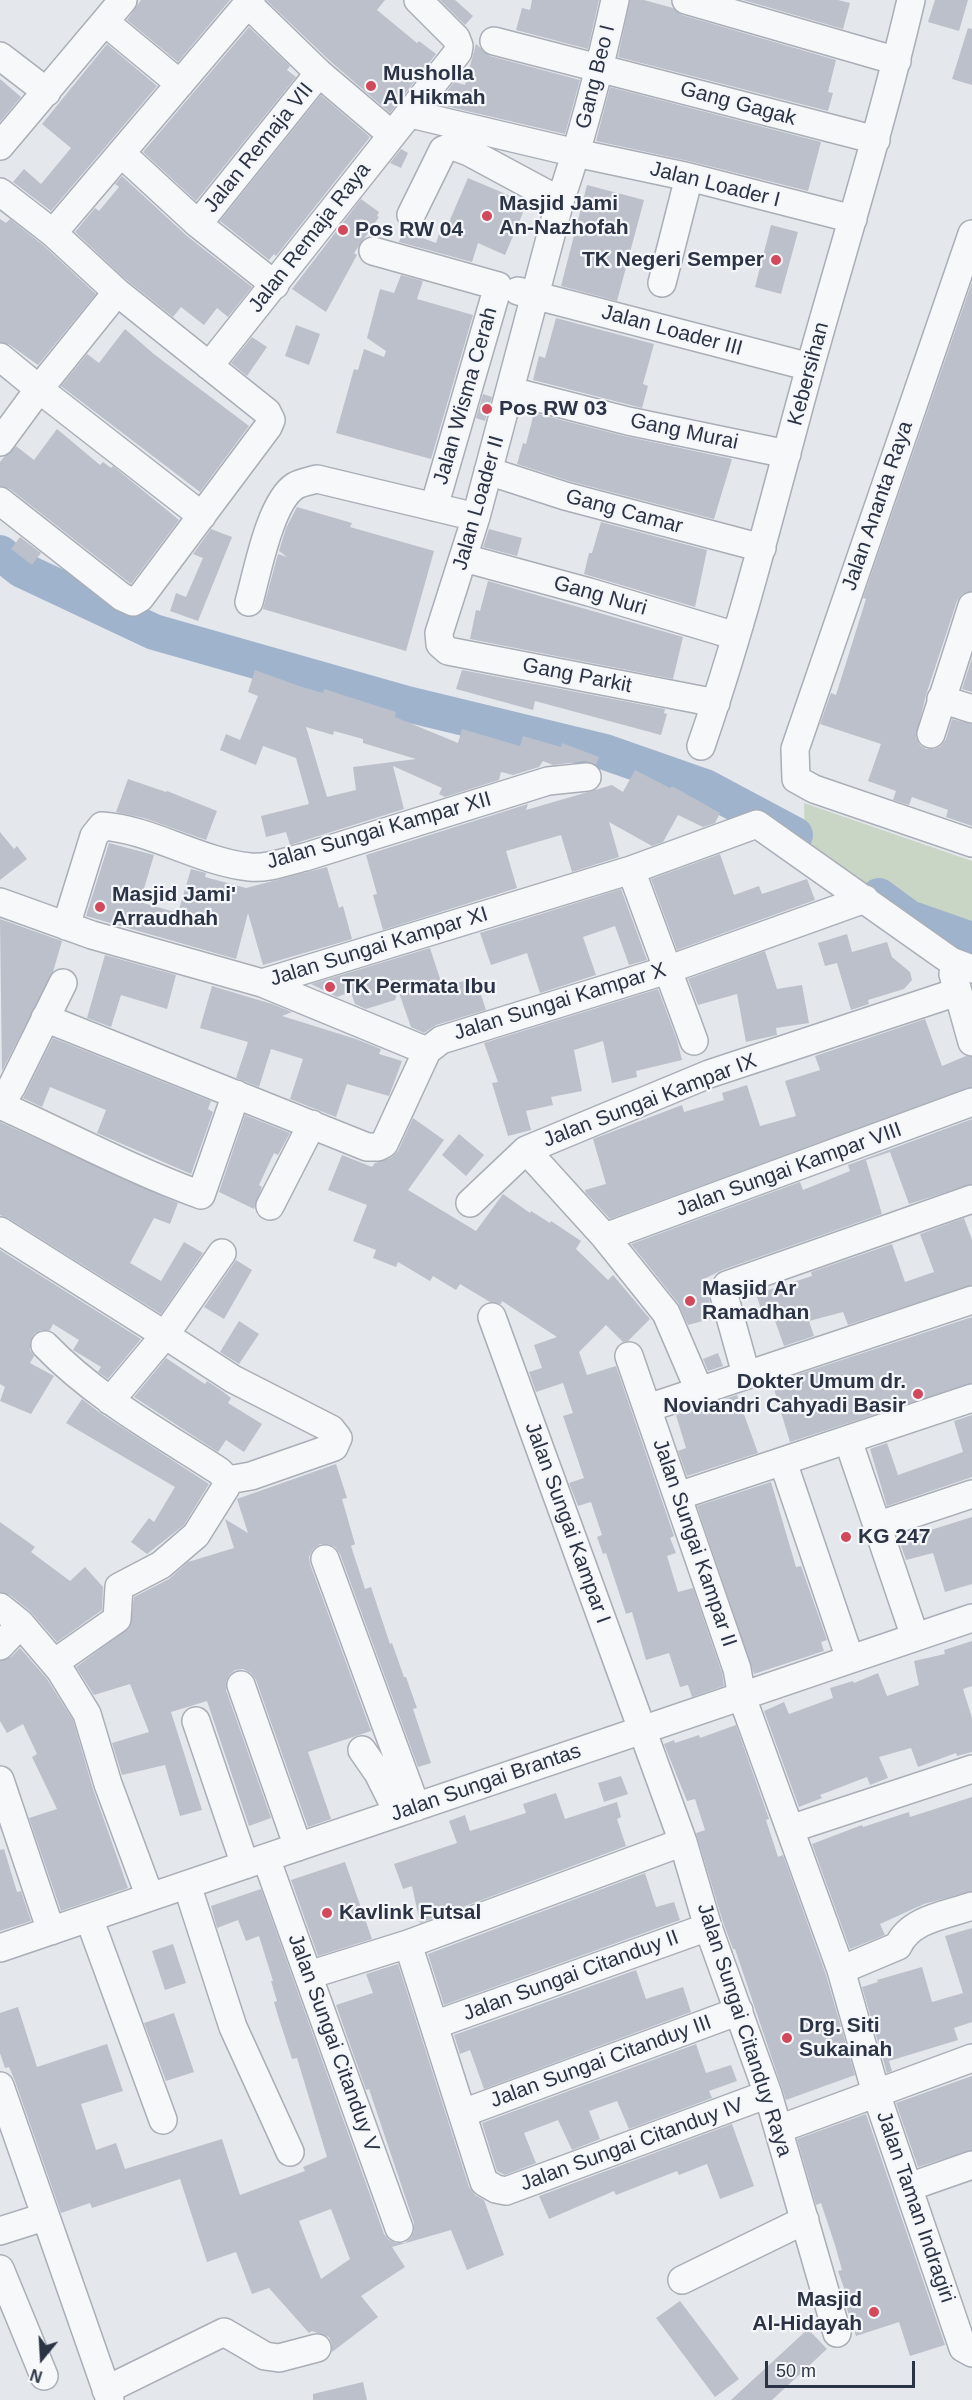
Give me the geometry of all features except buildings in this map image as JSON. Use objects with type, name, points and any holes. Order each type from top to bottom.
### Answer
[{"type":"street","points":[[0,146],[123,0]]},
{"type":"street","name":"Gang Beo I","points":[[576,153],[600,68],[615,0]]},
{"type":"street","points":[[687,0],[897,61]]},
{"type":"street","name":"Kebersihan","points":[[701,746],[762,548],[810,367],[876,140],[911,0]]},
{"type":"street","name":"Jalan Remaja Raya","points":[[209,366],[458,52],[459,46],[456,38],[420,1]]},
{"type":"street","points":[[53,233],[249,2],[319,73],[392,135]]},
{"type":"street","points":[[105,22],[180,84]]},
{"type":"street","name":"Gang Gagak","points":[[494,41],[876,140]]},
{"type":"street","points":[[0,56],[47,92]]},
{"type":"street","name":"Jalan Remaja VII","points":[[198,224],[319,73]]},
{"type":"street","name":"Jalan Loader I","points":[[411,114],[689,177],[853,219]]},
{"type":"street","points":[[411,215],[443,150],[453,146],[469,152],[560,201]]},
{"type":"street","points":[[121,153],[198,224],[275,285]]},
{"type":"street","name":"Jalan Loader II","points":[[440,644],[439,633],[476,517],[511,392],[534,295],[576,153]]},
{"type":"street","points":[[662,283],[689,177]]},
{"type":"street","points":[[0,192],[53,233],[117,292],[267,412],[271,420],[268,428],[140,598],[133,602],[122,597],[0,501]]},
{"type":"street","name":"Jalan Ananta Raya","points":[[972,234],[795,749],[796,779],[814,789],[972,843]]},
{"type":"street","name":"Jalan Wisma Cerah","points":[[374,252],[534,295]]},
{"type":"street","name":"Jalan Wisma Cerah","points":[[435,507],[498,286]]},
{"type":"street","points":[[0,442],[39,389],[117,292]]},
{"type":"street","name":"Jalan Loader III","points":[[534,295],[810,367]]},
{"type":"street","points":[[0,357],[202,516]]},
{"type":"street","name":"Gang Murai","points":[[511,392],[628,421],[787,454]]},
{"type":"street","name":"Gang Camar","points":[[488,471],[610,508],[762,548]]},
{"type":"street","points":[[249,602],[275,510],[296,484],[317,479],[476,517]]},
{"type":"street","name":"Gang Nuri","points":[[464,558],[590,592],[736,636]]},
{"type":"street","points":[[931,734],[972,606]]},
{"type":"street","name":"Gang Parkit","points":[[440,644],[448,651],[716,703]]},
{"type":"street","points":[[941,699],[972,709]]},
{"type":"street","name":"Jalan Sungai Kampar XII","points":[[66,926],[94,836],[102,826],[119,827],[169,845],[237,864],[250,867],[265,866],[305,857],[548,781],[587,777]]},
{"type":"street","name":"Jalan Sungai Kampar XI","points":[[0,902],[66,926],[191,965],[262,983],[632,870],[757,824],[865,899]]},
{"type":"street","points":[[632,870],[694,1041]]},
{"type":"street","points":[[865,899],[961,965],[957,992],[972,1041]]},
{"type":"street","name":"Jalan Sungai Kampar X","points":[[45,1018],[367,1147],[382,1146],[428,1051],[432,1045],[450,1035],[667,970],[865,899]]},
{"type":"street","points":[[63,983],[12,1086],[0,1105],[86,1144],[153,1178],[201,1195],[236,1094]]},
{"type":"street","points":[[262,983],[428,1051]]},
{"type":"street","name":"Jalan Sungai Kampar IX","points":[[699,1390],[666,1313],[605,1237],[526,1150],[709,1074],[957,992]]},
{"type":"street","name":"Jalan Sungai Kampar VIII","points":[[605,1237],[972,1102]]},
{"type":"street","points":[[270,1206],[312,1124]]},
{"type":"street","points":[[470,1203],[526,1150]]},
{"type":"street","points":[[746,1374],[724,1295],[727,1285],[972,1199]]},
{"type":"street","points":[[0,1231],[233,1379],[326,1426],[335,1433],[337,1442],[334,1448],[251,1476],[228,1480]]},
{"type":"street","points":[[110,1401],[165,1335],[222,1253]]},
{"type":"street","points":[[648,1408],[972,1300]]},
{"type":"street","name":"Jalan Sungai Kampar I","points":[[492,1317],[642,1730]]},
{"type":"street","points":[[45,1345],[58,1359],[110,1401],[219,1471],[228,1480]]},
{"type":"street","name":"Jalan Sungai Kampar II","points":[[629,1356],[737,1669],[742,1697],[790,1829]]},
{"type":"street","points":[[678,1496],[972,1398]]},
{"type":"street","points":[[848,1440],[879,1525],[915,1637]]},
{"type":"street","points":[[783,1462],[850,1659]]},
{"type":"street","points":[[54,1663],[117,1619],[119,1587],[161,1565],[196,1535],[228,1480]]},
{"type":"street","points":[[879,1525],[972,1494]]},
{"type":"street","points":[[325,1559],[407,1810]]},
{"type":"street","points":[[0,1607],[21,1624],[54,1663],[87,1714],[108,1784],[150,1897]]},
{"type":"street","name":"Jalan Sungai Brantas","points":[[0,1948],[972,1618]]},
{"type":"street","points":[[0,1646],[21,1624]]},
{"type":"street","points":[[241,1684],[298,1847]]},
{"type":"street","name":"Jalan Sungai Citanduy V","points":[[196,1721],[256,1862],[309,1974],[399,2228]]},
{"type":"street","name":"Jalan Sungai Citanduy Raya","points":[[642,1730],[683,1842],[708,1927],[768,2094],[837,2333]]},
{"type":"street","points":[[362,1750],[407,1810]]},
{"type":"street","points":[[790,1829],[972,1769]]},
{"type":"street","points":[[0,1780],[51,1931]]},
{"type":"street","name":"Jalan Taman Indragiri","points":[[790,1829],[841,1970],[876,2093],[963,2348],[971,2353]]},
{"type":"street","points":[[309,1974],[408,1944],[683,1842]]},
{"type":"street","points":[[187,1885],[233,2027],[290,2152]]},
{"type":"street","points":[[841,1970],[898,1946],[903,1935],[914,1926],[972,1906]]},
{"type":"street","points":[[89,1918],[163,2120]]},
{"type":"street","name":"Jalan Sungai Citanduy II","points":[[434,2025],[708,1927]]},
{"type":"street","points":[[408,1944],[463,2113]]},
{"type":"street","name":"Jalan Sungai Citanduy III","points":[[463,2113],[739,2011]]},
{"type":"street","points":[[778,2129],[972,2058]]},
{"type":"street","points":[[0,2086],[108,2395],[224,2332],[265,2356],[279,2358],[317,2348]]},
{"type":"street","name":"Jalan Sungai Citanduy IV","points":[[463,2113],[484,2182],[496,2189],[506,2191],[768,2094]]},
{"type":"street","points":[[909,2187],[972,2165]]},
{"type":"street","points":[[0,2231],[44,2217]]},
{"type":"street","points":[[682,2280],[805,2220]]},
{"type":"street","points":[[0,2270],[44,2376]]},
{"type":"green space","points":[[804,803],[972,861],[972,959],[805,844]]},
{"type":"waterway","points":[[0,553],[22,570],[154,632],[407,704],[605,752],[705,787],[795,835]]},
{"type":"waterway","points":[[879,896],[909,918],[972,940]]},
{"type":"place","name":"Musholla Al Hikmah","points":[[371,86]]},
{"type":"place","name":"Masjid Jami An-Nazhofah","points":[[487,216]]},
{"type":"place","name":"Pos RW 04","points":[[343,230]]},
{"type":"place","name":"TK Negeri Semper","points":[[776,260]]},
{"type":"place","name":"Pos RW 03","points":[[487,409]]},
{"type":"place","name":"Masjid Jami' Arraudhah","points":[[100,907]]},
{"type":"place","name":"TK Permata Ibu","points":[[330,987]]},
{"type":"place","name":"Masjid Ar Ramadhan","points":[[690,1301]]},
{"type":"place","name":"Dokter Umum dr. Noviandri Cahyadi Basir","points":[[918,1394]]},
{"type":"place","name":"KG 247","points":[[846,1537]]},
{"type":"place","name":"Kavlink Futsal","points":[[327,1913]]},
{"type":"place","name":"Drg. Siti Sukainah","points":[[787,2038]]},
{"type":"place","name":"Masjid Al-Hidayah","points":[[874,2312]]}]
